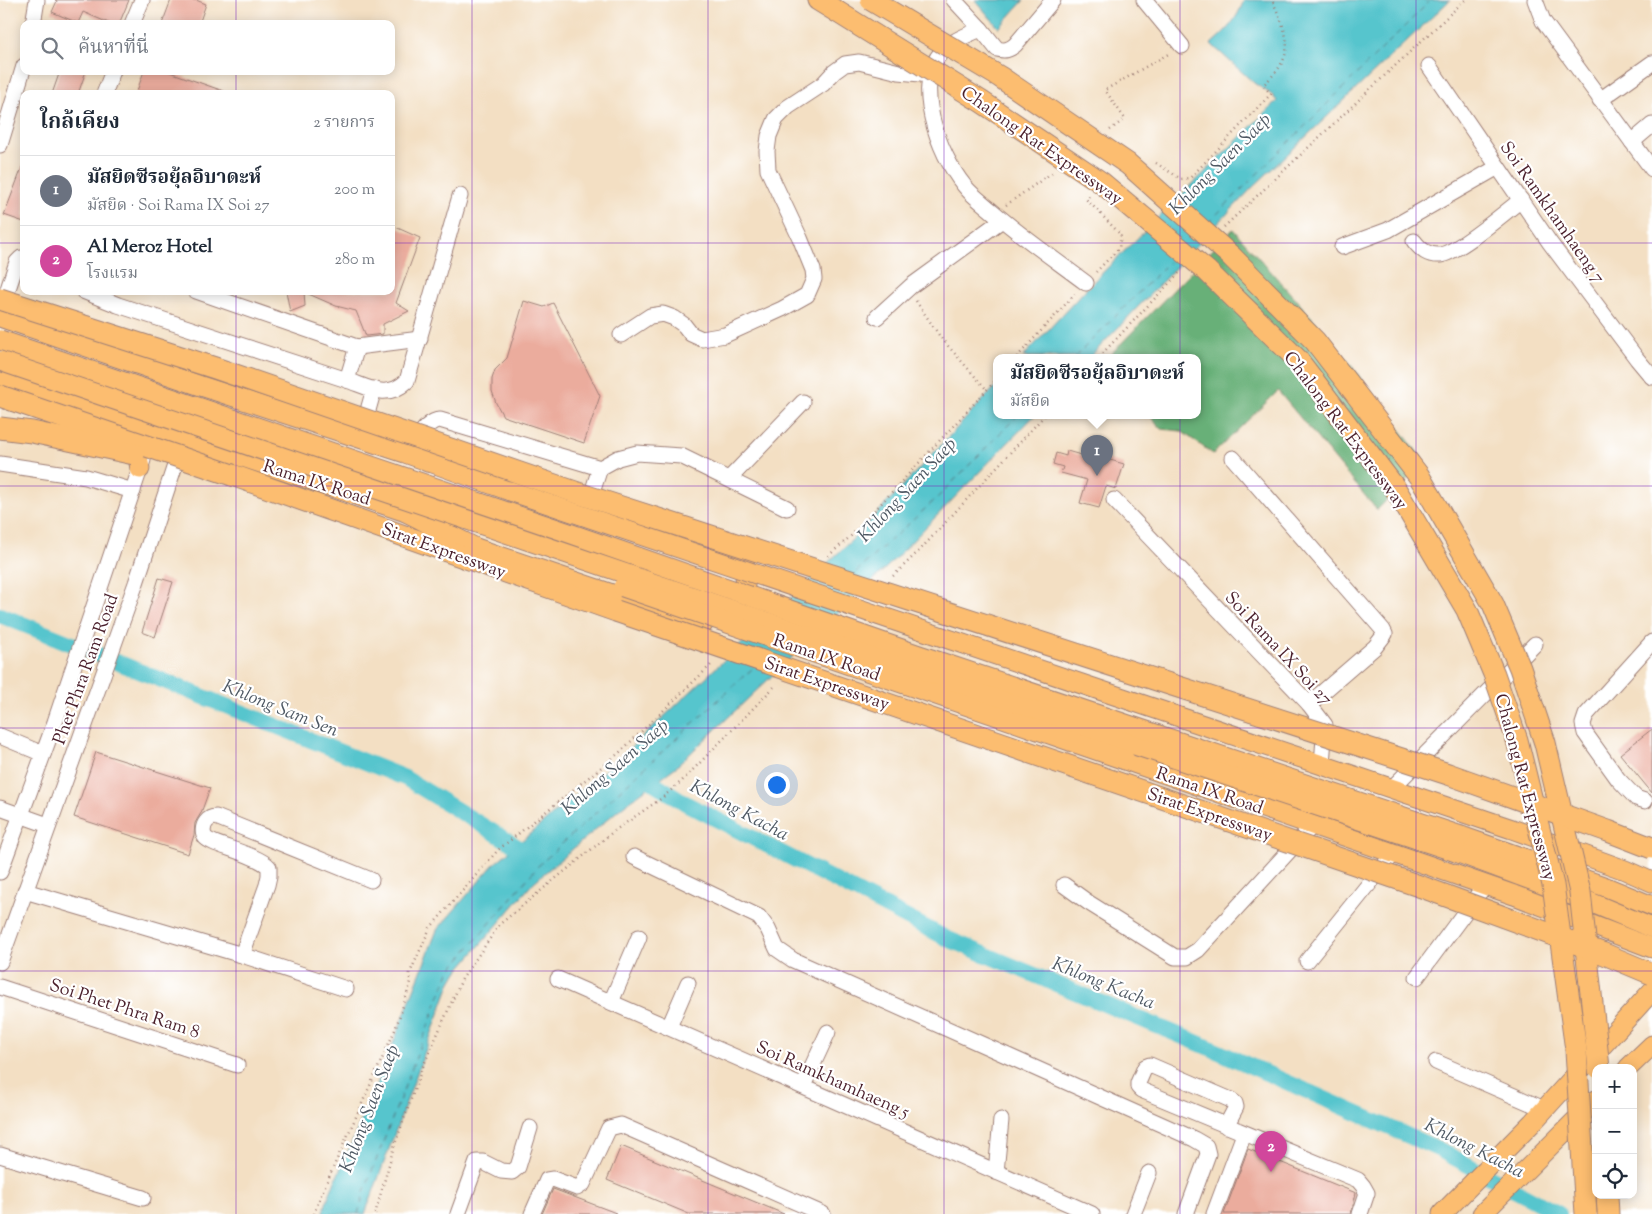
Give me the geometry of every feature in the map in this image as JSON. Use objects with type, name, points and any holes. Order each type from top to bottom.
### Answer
[{"type":"highway","name":"Chalong Rat Expressway","points":[[818,0],[982,102],[1102,183],[1199,265],[1298,360],[1395,488],[1466,610],[1494,674],[1516,740],[1553,885],[1576,1050],[1586,1214]]},
{"type":"highway","name":"Chalong Rat Expressway","points":[[871,0],[1000,77],[1128,164],[1231,256],[1315,340],[1419,476],[1493,604],[1520,668],[1544,743],[1580,892],[1599,1064]]},
{"type":"highway","points":[[0,299],[215,368],[590,497],[1438,771],[1652,848]]},
{"type":"highway","points":[[0,398],[88,405]]},
{"type":"highway","name":"Sirat Expressway","points":[[0,398],[232,475],[616,611],[1422,887],[1583,946],[1652,974]]},
{"type":"highway","points":[[0,428],[32,432],[232,475]]},
{"type":"highway","points":[[1607,1199],[1608,1214]]},
{"type":"main road","points":[[0,315],[201,386],[405,453],[510,491],[1512,829],[1625,870],[1652,882]]},
{"type":"main road","name":"Rama IX Road","points":[[0,340],[569,533],[925,658],[1461,836],[1606,887],[1652,906]]},
{"type":"main road","name":"Rama IX Road","points":[[0,361],[871,657],[1456,852],[1590,902],[1652,928]]},
{"type":"main road","name":"Rama IX Road","points":[[0,375],[406,512],[1313,825],[1485,885],[1652,948]]},
{"type":"main road","points":[[128,418],[134,435],[140,469]]},
{"type":"main road","points":[[406,512],[476,548],[701,624],[730,618],[741,602],[747,580],[744,560],[731,548],[590,498],[496,469],[427,462]]},
{"type":"main road","points":[[1625,870],[1652,874]]},
{"type":"main road","points":[[1606,887],[1652,897]]},
{"type":"main road","points":[[1626,938],[1640,978],[1640,988],[1633,1012]]},
{"type":"main road","points":[[1445,1210],[1538,1116],[1652,991]]},
{"type":"main road","points":[[1632,1064],[1652,1044]]},
{"type":"main road","points":[[1482,1214],[1592,1104]]},
{"type":"street","points":[[34,20],[38,0]]},
{"type":"street","points":[[134,20],[142,0]]},
{"type":"street","points":[[954,0],[997,49],[1009,50],[1053,0]]},
{"type":"street","points":[[1144,0],[1182,46]]},
{"type":"street","points":[[1535,0],[1543,21],[1652,169]]},
{"type":"street","points":[[981,29],[957,40],[944,49],[936,60],[931,75],[929,91],[930,110],[945,153],[958,177],[969,192],[1002,220],[1086,283]]},
{"type":"street","points":[[621,335],[650,316],[663,314],[684,324],[691,334],[702,339],[725,335],[782,309],[807,295],[814,279],[813,270],[768,170],[767,151],[769,136],[776,119],[788,107],[823,84],[834,72],[846,64],[859,62],[899,72],[931,75]]},
{"type":"street","points":[[1600,100],[1652,63]]},
{"type":"street","name":"Soi Ramkhamhaeng 7","points":[[1429,66],[1550,243],[1637,360],[1652,377]]},
{"type":"street","points":[[0,145],[21,75]]},
{"type":"street","points":[[106,90],[111,75]]},
{"type":"street","points":[[1632,142],[1652,125]]},
{"type":"street","points":[[1342,247],[1388,230],[1498,166]]},
{"type":"street","points":[[93,295],[118,305],[374,389],[389,392],[399,388],[407,381],[460,196]]},
{"type":"street","points":[[1414,240],[1421,250],[1434,255],[1442,255],[1462,246],[1521,200]]},
{"type":"street","points":[[877,317],[908,289],[1002,220]]},
{"type":"street","points":[[0,315],[17,262],[20,259]]},
{"type":"street","points":[[208,295],[357,347],[420,339]]},
{"type":"street","points":[[347,380],[357,347]]},
{"type":"street","name":"Phet Phra Ram Road","points":[[0,872],[55,722],[106,573],[170,375]]},
{"type":"street","name":"Phet Phra Ram Road","points":[[0,962],[136,582],[201,386]]},
{"type":"street","points":[[359,439],[374,389]]},
{"type":"street","points":[[728,479],[803,402]]},
{"type":"street","points":[[405,453],[430,422],[440,420],[600,468]]},
{"type":"street","points":[[590,498],[600,468],[618,458],[637,453],[681,456],[787,508]]},
{"type":"street","points":[[1233,458],[1385,634],[1375,647],[1309,704]]},
{"type":"street","points":[[0,464],[86,477],[133,490]]},
{"type":"street","name":"Soi Rama IX Soi 27","points":[[1114,500],[1309,704],[1325,725],[1322,764]]},
{"type":"street","points":[[1650,800],[1636,798],[1618,779],[1585,733],[1583,724],[1586,715],[1652,642]]},
{"type":"street","points":[[1392,788],[1535,644]]},
{"type":"street","points":[[0,736],[43,754]]},
{"type":"street","points":[[0,808],[48,824]]},
{"type":"street","points":[[242,955],[267,885],[269,867],[264,862],[248,854],[207,839],[203,833],[204,827],[211,817],[246,828],[371,880]]},
{"type":"street","points":[[1064,885],[1175,957],[1187,957],[1198,950],[1313,825]]},
{"type":"street","points":[[1307,961],[1394,854]]},
{"type":"street","points":[[634,858],[760,917],[768,929],[776,949],[793,960],[1206,1146],[1208,1154],[1186,1214]]},
{"type":"street","points":[[1417,977],[1485,885]]},
{"type":"street","points":[[25,891],[242,955],[346,989]]},
{"type":"street","points":[[611,1002],[639,937]]},
{"type":"street","name":"Soi Ramkhamhaeng 5","points":[[558,979],[1092,1214]]},
{"type":"street","points":[[669,1027],[688,983]]},
{"type":"street","name":"Soi Phet Phra Ram 8","points":[[0,986],[237,1065]]},
{"type":"street","points":[[803,1086],[828,1032]]},
{"type":"street","points":[[1436,1062],[1538,1116]]},
{"type":"street","points":[[1226,1126],[1236,1108],[1235,1103],[1231,1100],[1150,1065],[1145,1067],[1138,1082],[1141,1090],[1244,1134],[1358,1180],[1367,1194],[1360,1214]]},
{"type":"street","points":[[996,1172],[1001,1120]]},
{"type":"street","points":[[532,1214],[547,1180],[553,1179],[576,1188],[583,1184],[609,1128],[621,1125],[823,1214]]},
{"type":"street","points":[[458,1214],[477,1162],[483,1162],[502,1171],[512,1172],[518,1167],[530,1128]]},
{"type":"street","points":[[1214,1214],[1244,1134]]},
{"type":"street","points":[[0,1155],[143,1198]]},
{"type":"street","points":[[1133,1214],[1149,1173]]},
{"type":"path","points":[[1190,178],[1271,94],[1263,85],[1276,73],[1283,63],[1287,41],[1286,31],[1272,0]]},
{"type":"path","points":[[1220,230],[1465,0]]},
{"type":"path","points":[[1020,354],[1119,248]]},
{"type":"path","points":[[1101,354],[1186,266]]},
{"type":"path","points":[[908,289],[941,338],[988,390]]},
{"type":"path","points":[[375,1214],[394,1147],[421,1071],[462,979],[500,924],[614,831],[662,798],[682,781]]},
{"type":"path","points":[[314,1214],[395,1030],[411,982],[409,975],[430,928],[498,850],[517,834]]},
{"type":"green space","points":[[1233,229],[1331,339],[1425,462],[1377,510],[1278,391],[1213,454],[1181,431],[1161,429],[1152,419],[1201,419],[1201,354],[1111,354]]},
{"type":"water","points":[[975,0],[1024,0],[999,28]]},
{"type":"water","name":"Khlong Saen Saep","points":[[1244,0],[1450,0],[1253,187],[1093,354],[1026,354],[1089,286],[1277,101],[1211,44],[1238,14]]},
{"type":"water","name":"Khlong Saen Saep","points":[[993,389],[993,419],[1031,419],[888,566],[677,766],[622,807],[534,882],[457,972],[450,984],[365,1214],[323,1214],[327,1200],[382,1072],[437,930],[494,864],[622,756],[853,539]]},
{"type":"building","points":[[55,0],[129,0],[121,20],[102,20],[83,12],[79,20],[71,20],[52,12],[57,1]]},
{"type":"building","points":[[171,0],[196,0],[206,4],[200,20],[164,20]]},
{"type":"building","points":[[59,75],[85,75],[79,90],[53,90]]},
{"type":"building","points":[[143,75],[178,75],[220,90],[137,90]]},
{"type":"building","points":[[20,173],[20,221],[4,215]]},
{"type":"building","points":[[395,227],[420,238],[396,303],[409,311],[383,324],[383,334],[366,336],[356,311],[336,306],[311,295],[395,295]]},
{"type":"building","points":[[287,295],[304,295],[305,306],[290,312]]},
{"type":"building","points":[[524,301],[544,307],[553,303],[600,396],[584,443],[503,416],[496,403],[492,391],[492,379],[495,370],[507,358]]},
{"type":"building","points":[[1067,451],[1095,459],[1096,456],[1124,464],[1116,489],[1106,486],[1099,508],[1080,503],[1087,480],[1061,473],[1063,467],[1053,464],[1056,453],[1066,456]]},
{"type":"building","points":[[159,578],[173,582],[155,637],[142,632]]},
{"type":"building","points":[[1652,729],[1652,793],[1620,754]]},
{"type":"building","points":[[96,752],[210,788],[201,813],[195,823],[194,835],[188,854],[74,817]]},
{"type":"building","points":[[621,1146],[784,1214],[689,1214],[607,1180]]},
{"type":"building","points":[[1248,1149],[1356,1193],[1351,1214],[1224,1214]]},
{"type":"building","points":[[553,1189],[616,1213],[542,1214]]},
{"type":"waterway","name":"Khlong Sam Sen","points":[[0,615],[405,778],[534,857]]},
{"type":"waterway","name":"Khlong Kacha","points":[[640,774],[687,804],[948,939],[1210,1048],[1438,1149],[1559,1214]]},
{"type":"ferry route","points":[[1209,222],[1431,0]]},
{"type":"ferry route","points":[[1078,354],[1174,257]]},
{"type":"ferry route","points":[[856,572],[937,498],[1014,419]]},
{"type":"ferry route","points":[[358,1214],[365,1189],[449,972],[538,866],[752,669]]},
{"type":"place","name":"มัสยิดซีรอยุ้ลอิบาดะห์","points":[[1097,476]]},
{"type":"place","name":"Al Meroz Hotel","points":[[1271,1172]]}]
